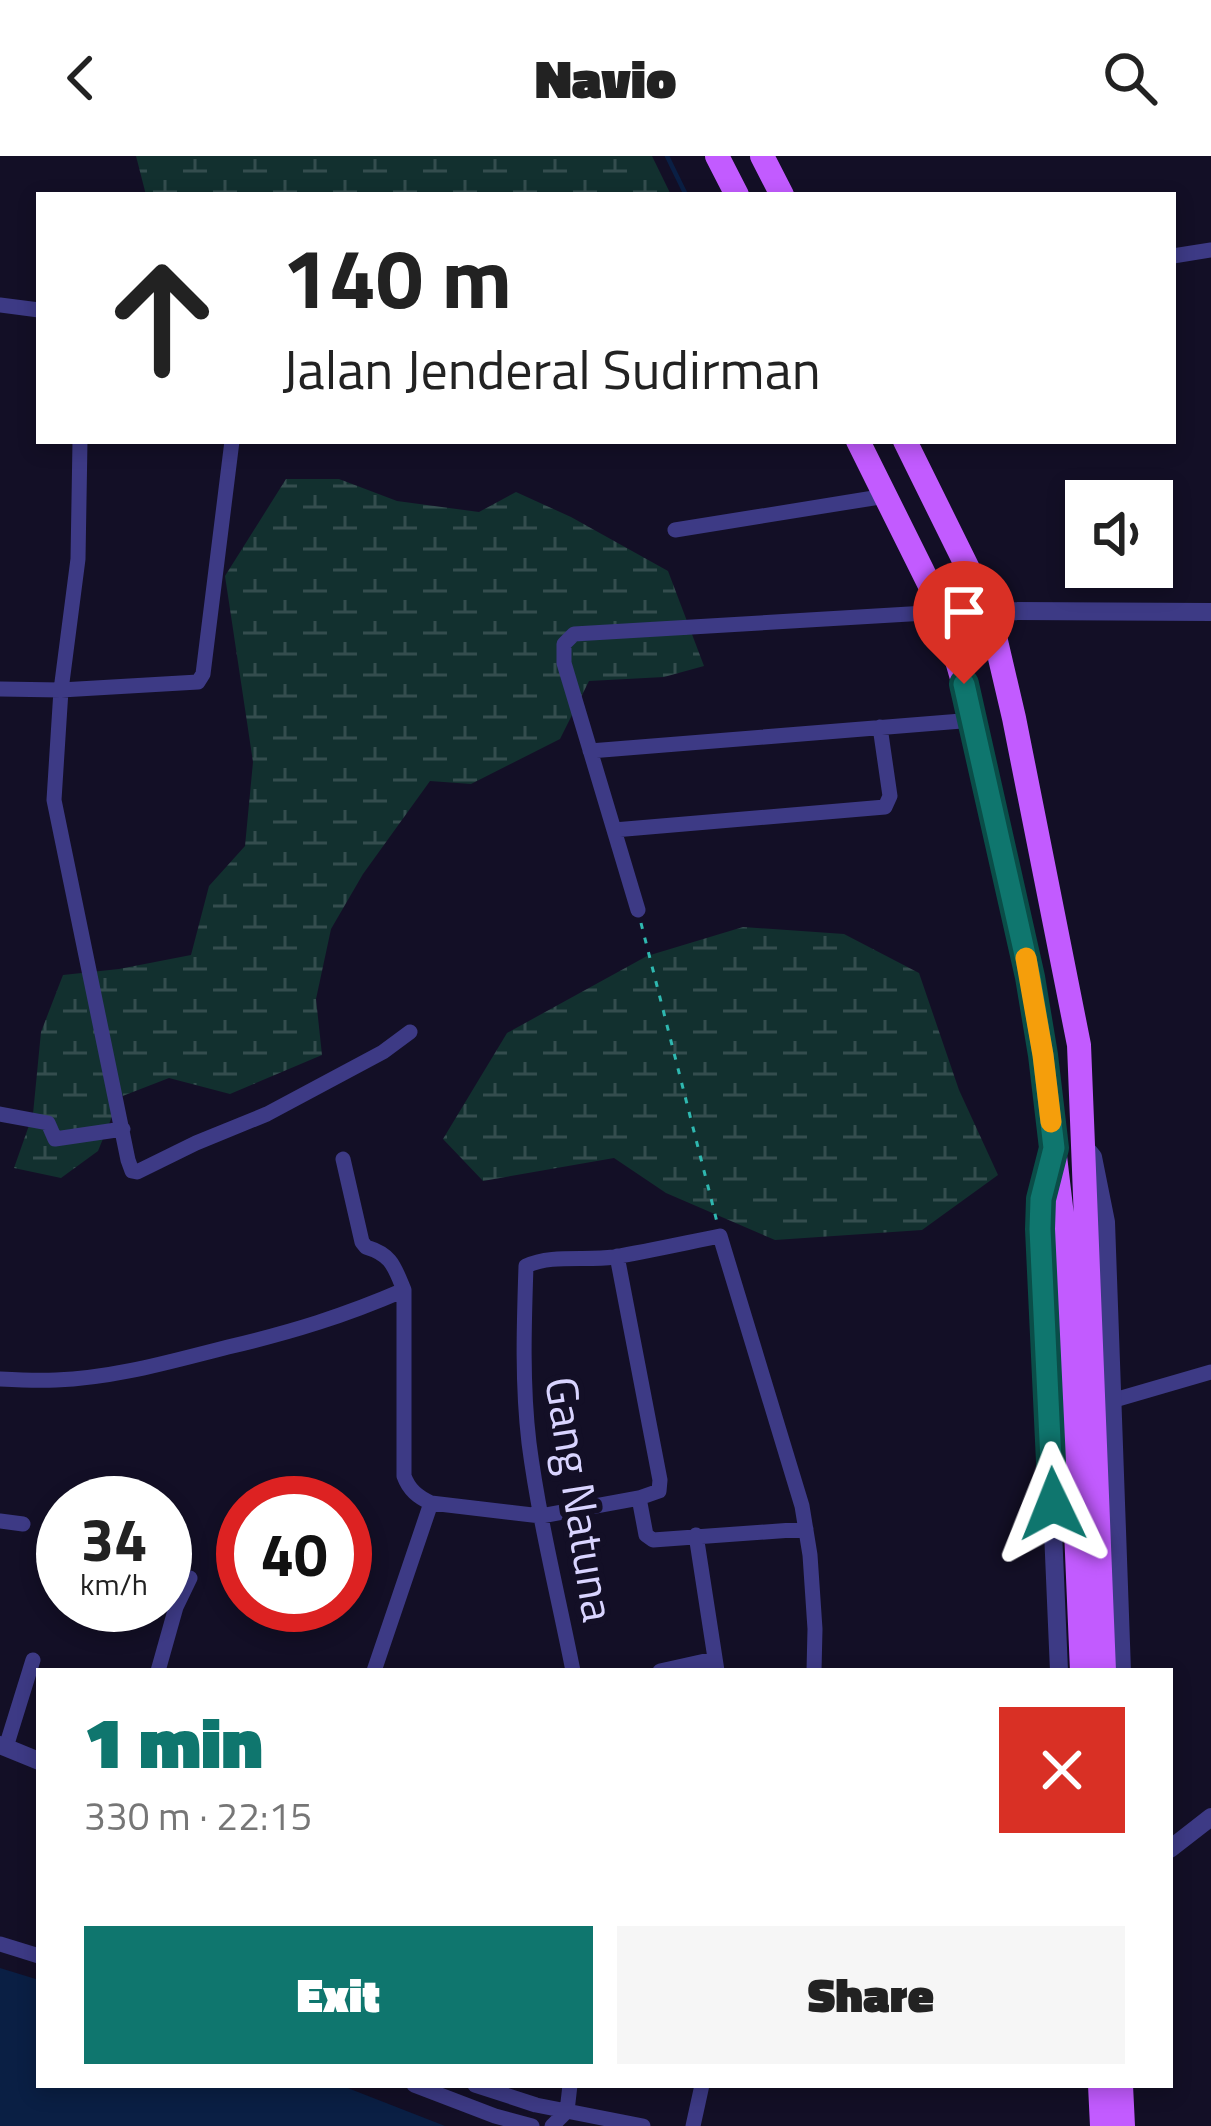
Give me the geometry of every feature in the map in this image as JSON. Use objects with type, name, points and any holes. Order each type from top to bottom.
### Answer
[{"type":"main road","points":[[717,156],[735,192]]},
{"type":"main road","points":[[762,156],[780,192]]},
{"type":"main road","points":[[860,444],[943,612],[974,720],[1030,977],[1054,1148],[1074,1224],[1104,1668]]},
{"type":"main road","points":[[906,444],[989,610],[1079,1046],[1082,1143],[1074,1224],[1082,1668]]},
{"type":"main road","points":[[1100,2088],[1102,2126]]},
{"type":"main road","points":[[1121,2088],[1123,2126]]},
{"type":"street","points":[[1176,256],[1211,250]]},
{"type":"street","points":[[0,305],[36,310]]},
{"type":"street","points":[[80,444],[78,559],[61,689],[54,800],[132,1171],[267,1114],[383,1052],[410,1032]]},
{"type":"street","points":[[0,689],[198,682],[203,674],[232,444]]},
{"type":"street","points":[[675,530],[886,496]]},
{"type":"street","points":[[989,610],[1211,612]]},
{"type":"street","points":[[638,910],[564,663],[564,644],[574,634],[943,612]]},
{"type":"street","points":[[590,751],[974,720]]},
{"type":"street","points":[[614,830],[885,808],[890,796],[880,727]]},
{"type":"street","points":[[0,1114],[48,1123],[55,1139],[123,1129]]},
{"type":"street","points":[[1082,1143],[1093,1157],[1106,1222],[1122,1668]]},
{"type":"street","points":[[1054,1148],[1041,1199],[1040,1229],[1060,1668]]},
{"type":"street","points":[[343,1160],[364,1245],[384,1254],[404,1289],[404,1476],[410,1488],[431,1503],[541,1516],[659,1491],[616,1256],[720,1236],[790,1461],[806,1529],[814,1668]]},
{"type":"street","name":"Gang Natuna","points":[[572,1668],[529,1440],[523,1358],[526,1266],[550,1259],[616,1256]]},
{"type":"street","points":[[0,1379],[57,1381],[161,1364],[297,1331],[404,1289]]},
{"type":"street","points":[[1111,1401],[1211,1372]]},
{"type":"street","points":[[639,1498],[650,1540],[806,1529]]},
{"type":"street","points":[[375,1668],[431,1503]]},
{"type":"street","points":[[0,1521],[23,1524]]},
{"type":"street","points":[[696,1535],[716,1665]]},
{"type":"street","points":[[159,1668],[169,1632]]},
{"type":"street","points":[[32,1660],[3,1746],[36,1760]]},
{"type":"street","points":[[1173,1847],[1211,1817]]},
{"type":"street","points":[[0,1944],[36,1955]]},
{"type":"street","points":[[422,2088],[532,2126]]},
{"type":"street","points":[[483,2088],[643,2126]]},
{"type":"street","points":[[552,2126],[567,2111],[570,2088]]},
{"type":"street","points":[[693,2126],[702,2088]]},
{"type":"path","points":[[638,910],[720,1236]]},
{"type":"green space","points":[[136,156],[652,156],[670,192],[145,192]]},
{"type":"green space","points":[[286,479],[339,479],[397,501],[479,512],[516,492],[668,571],[704,666],[664,677],[589,681],[560,739],[471,784],[430,781],[363,874],[331,929],[316,999],[322,1055],[230,1094],[169,1078],[120,1097],[98,1151],[61,1178],[14,1168],[33,1114],[41,1032],[63,975],[191,955],[209,886],[245,846],[253,762],[225,576]]},
{"type":"green space","points":[[743,927],[844,934],[919,973],[959,1090],[998,1175],[922,1230],[775,1240],[666,1193],[614,1158],[483,1181],[443,1139],[507,1033],[647,956]]},
{"type":"water","points":[[0,1968],[36,1979],[36,2088],[348,2088],[445,2126],[0,2126]]},
{"type":"waterway","points":[[667,156],[685,192]]},
{"type":"slow traffic","points":[[1026,958],[1051,1122]]},
{"type":"route","points":[[964,684],[1030,977],[1054,1148],[1041,1199],[1040,1229],[1053,1504]]}]
